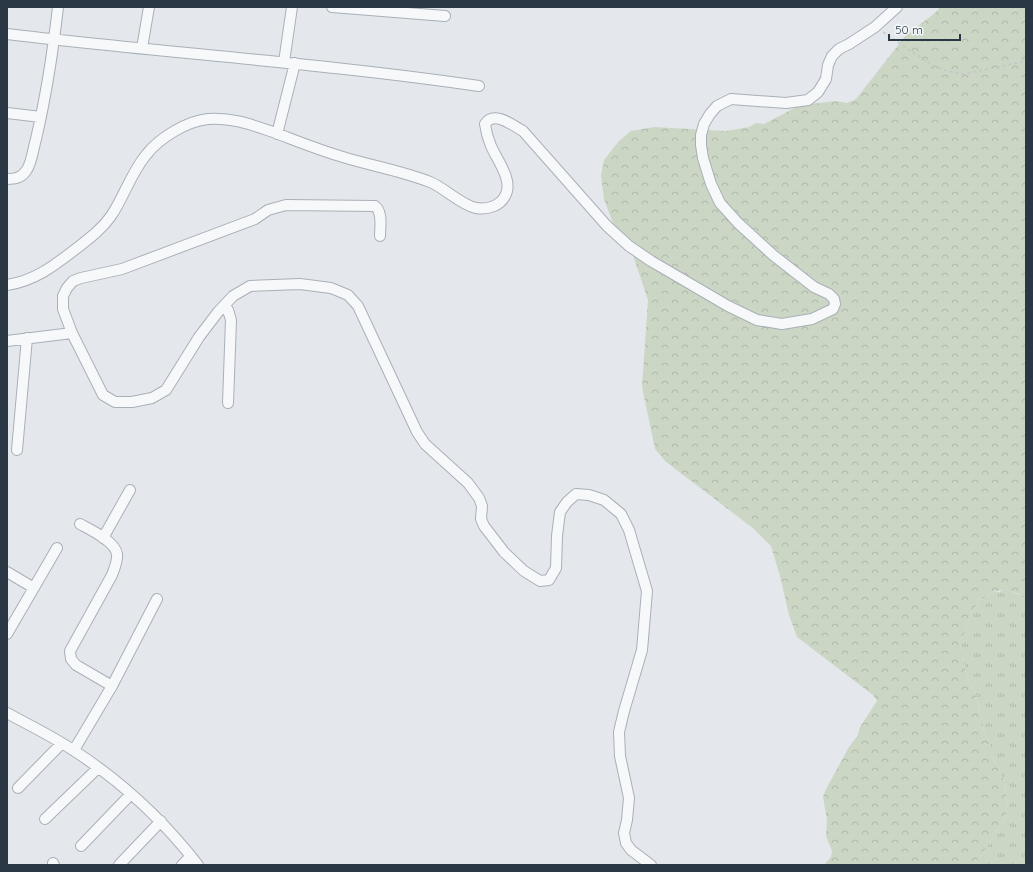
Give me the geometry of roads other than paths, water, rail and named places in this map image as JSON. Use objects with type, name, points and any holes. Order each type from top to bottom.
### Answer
[{"type":"street","points":[[7,179],[22,176],[30,164],[41,117],[58,7]]},
{"type":"street","points":[[142,48],[149,7]]},
{"type":"street","points":[[284,62],[292,7]]},
{"type":"street","points":[[332,7],[445,16]]},
{"type":"street","points":[[7,285],[25,282],[51,268],[98,232],[118,205],[146,154],[160,141],[177,129],[208,119],[240,121],[344,157],[382,166],[429,182],[443,188],[468,205],[477,208],[486,208],[499,204],[506,195],[507,184],[504,172],[491,146],[486,131],[485,124],[488,119],[492,117],[509,122],[522,131],[607,226],[630,246],[651,261],[728,306],[757,320],[782,324],[812,319],[833,309],[835,304],[834,299],[829,294],[814,287],[772,255],[738,223],[720,203],[711,184],[703,158],[701,135],[704,124],[717,106],[731,99],[786,103],[808,100],[818,92],[826,79],[828,65],[832,56],[838,49],[849,44],[875,27],[898,7]]},
{"type":"street","points":[[7,34],[295,63],[479,86]]},
{"type":"street","points":[[278,134],[295,63]]},
{"type":"street","points":[[7,113],[41,117]]},
{"type":"street","points":[[380,236],[380,213],[376,206],[286,205],[268,210],[255,219],[122,268],[73,281],[63,296],[63,309],[72,333],[103,395],[116,402],[132,402],[152,398],[166,390],[199,336],[233,296],[250,286],[300,284],[331,288],[348,295],[358,306],[417,432],[425,444],[468,483],[479,498],[482,506],[482,519],[484,526],[504,552],[524,571],[540,581],[549,580],[556,568],[557,536],[560,512],[567,502],[576,494],[589,495],[604,500],[621,514],[629,530],[646,591],[642,650],[619,732],[620,756],[629,798],[624,833],[626,843],[631,850],[650,865]]},
{"type":"street","points":[[225,305],[231,320],[228,402]]},
{"type":"street","points":[[7,341],[72,333]]},
{"type":"street","points":[[17,450],[27,338]]},
{"type":"street","points":[[103,538],[130,490]]},
{"type":"street","points":[[80,524],[114,546],[117,555],[116,565],[112,575],[70,651],[71,659],[76,665],[112,686]]},
{"type":"street","points":[[7,634],[57,548]]},
{"type":"street","points":[[7,572],[34,588]]},
{"type":"street","points":[[74,750],[112,686],[157,599]]},
{"type":"street","points":[[7,713],[74,750],[131,794],[160,821],[198,865]]},
{"type":"street","points":[[18,788],[62,743]]},
{"type":"street","points":[[45,819],[98,768]]},
{"type":"street","points":[[81,846],[131,794]]},
{"type":"street","points":[[119,865],[160,821]]},
{"type":"street","points":[[182,865],[191,856]]}]
